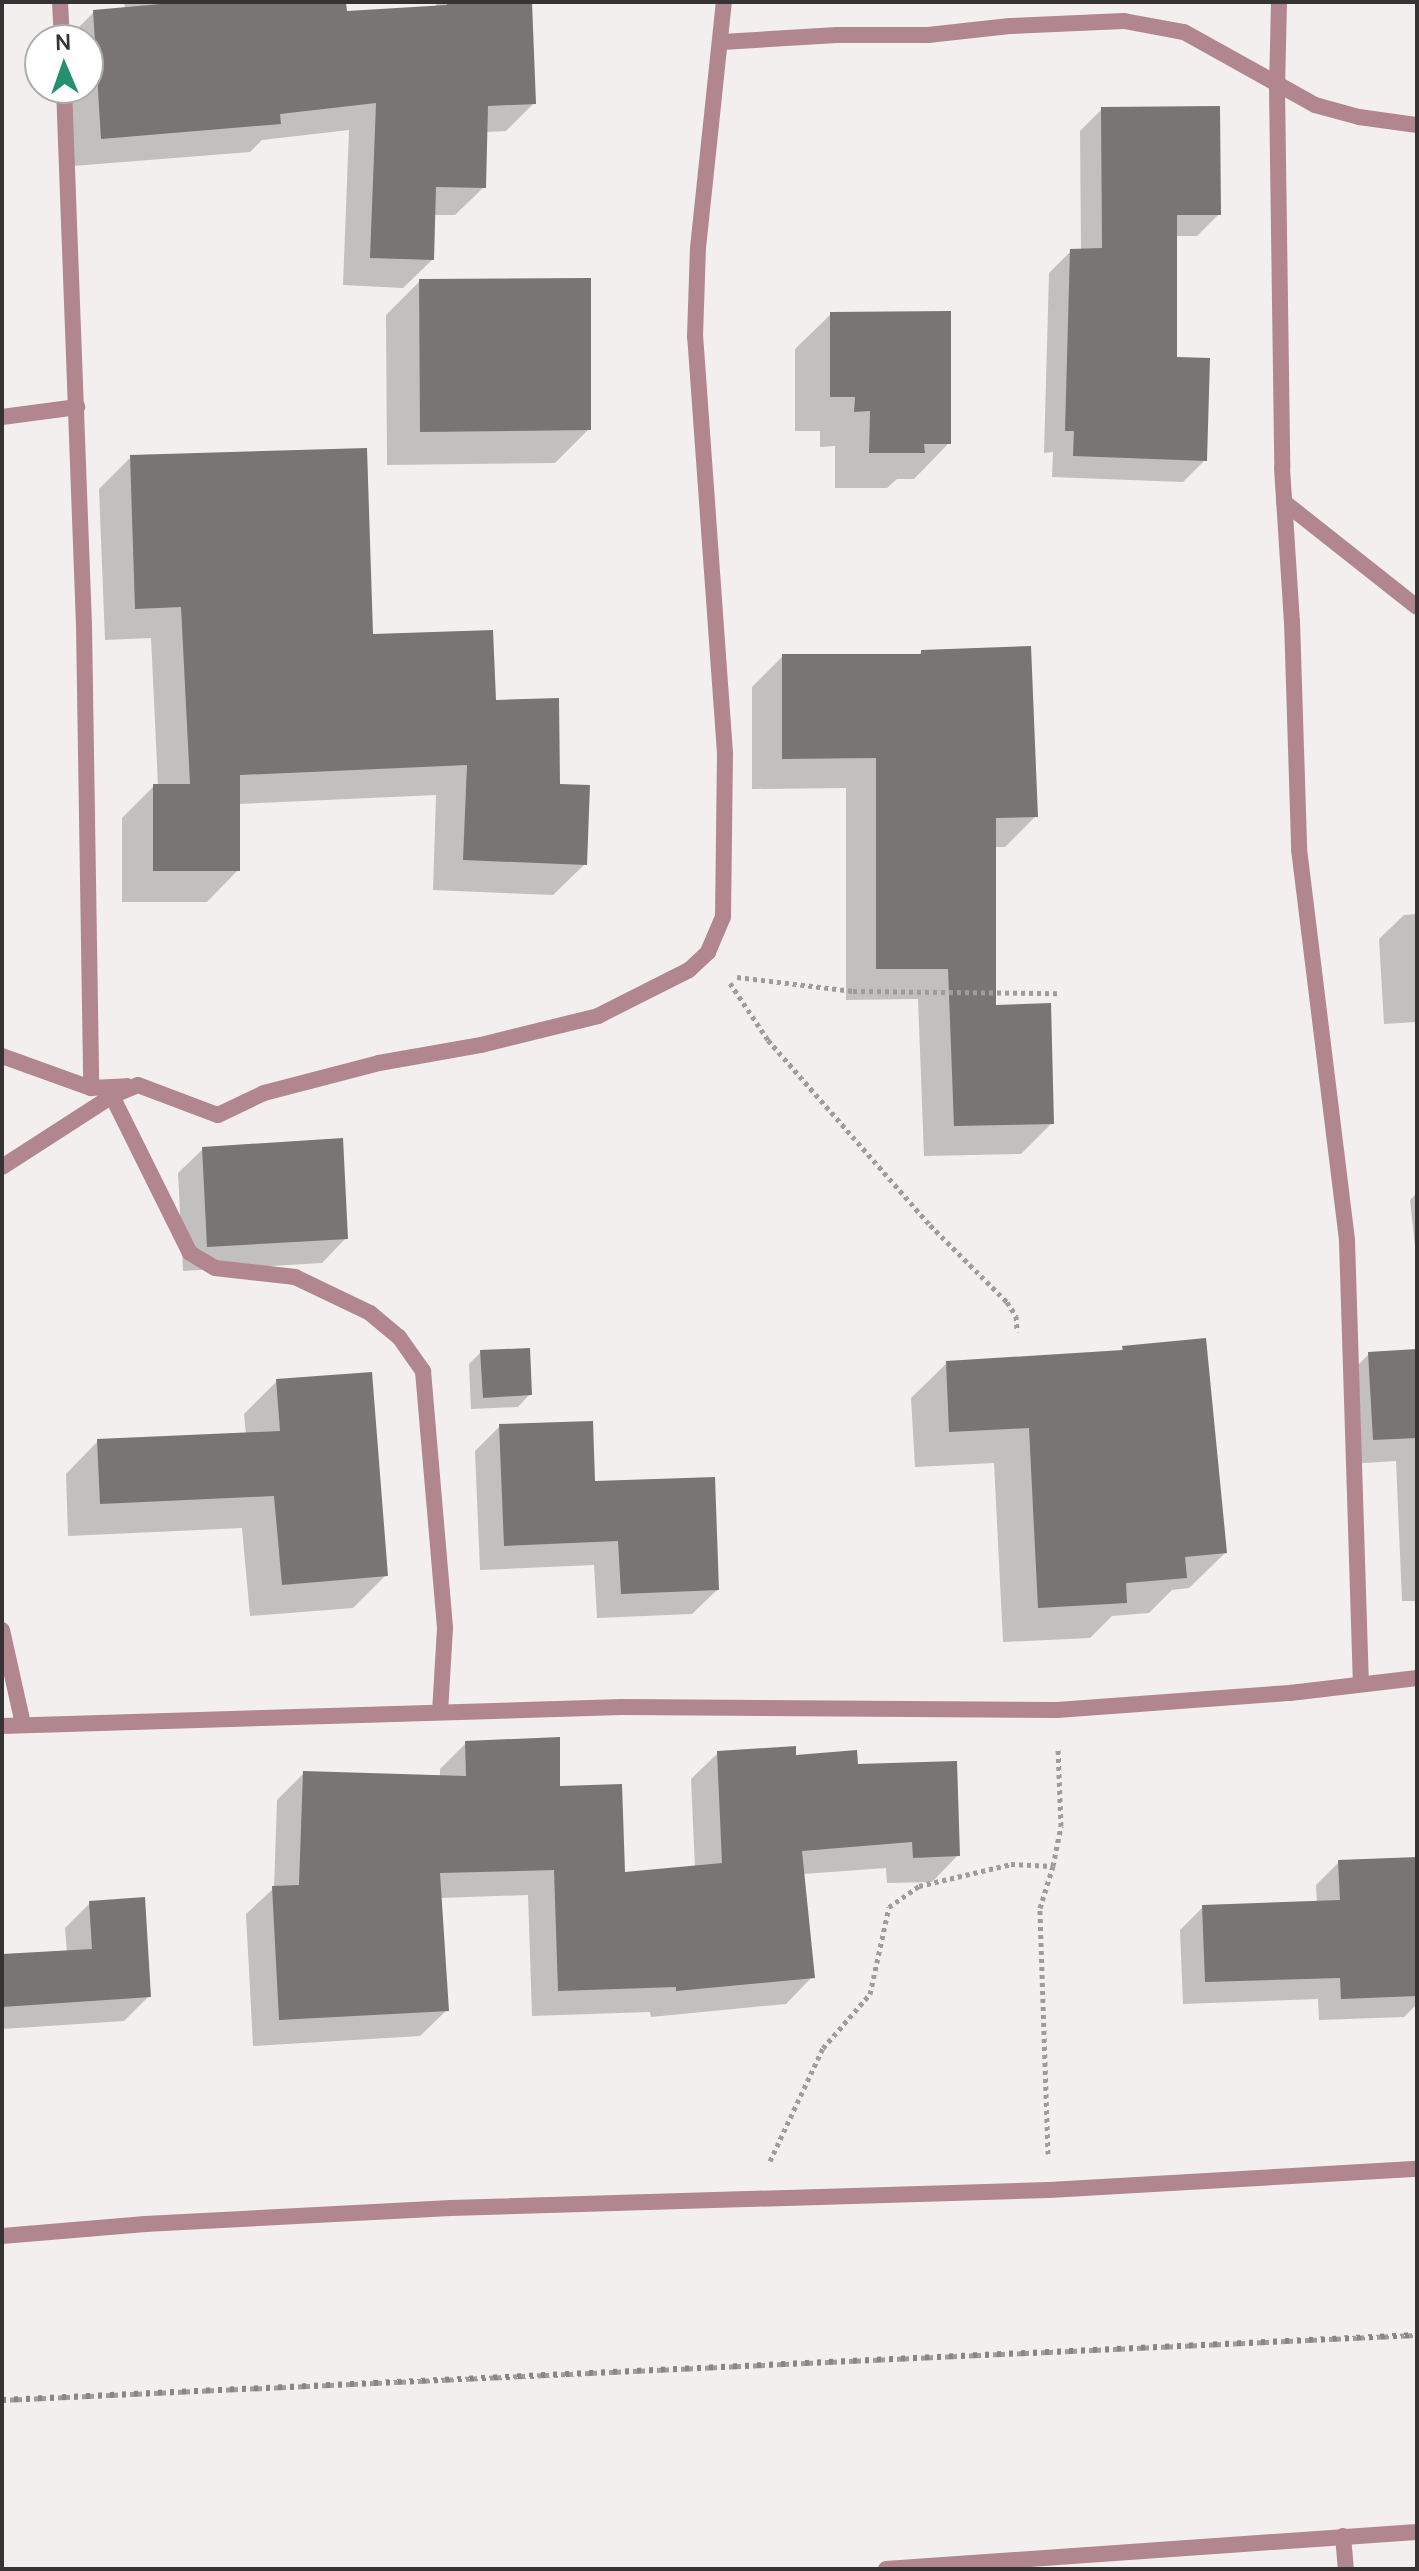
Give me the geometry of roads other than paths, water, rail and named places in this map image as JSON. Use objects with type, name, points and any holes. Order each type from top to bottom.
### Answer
[{"type":"street","points":[[60,2],[61,24]]},
{"type":"street","points":[[2,1056],[91,1088],[138,1085],[218,1115],[264,1093],[598,1016],[689,970],[708,952],[723,917],[725,753],[695,337],[698,248],[724,2]]},
{"type":"street","points":[[1279,2],[1277,87],[1284,502],[1292,621],[1299,849],[1347,1241],[1361,1684]]},
{"type":"street","points":[[722,42],[837,35],[928,35],[1010,26],[1124,21],[1184,32],[1277,87],[1315,105],[1359,117],[1417,125]]},
{"type":"street","points":[[65,104],[84,625],[91,1088]]},
{"type":"street","points":[[2,417],[77,407]]},
{"type":"street","points":[[1284,502],[1417,607]]},
{"type":"street","points":[[2,1167],[112,1096],[138,1085]]},
{"type":"street","points":[[112,1096],[190,1253],[215,1268],[295,1277],[331,1293],[370,1313],[399,1337],[423,1371],[445,1628],[440,1712]]},
{"type":"street","points":[[2,1630],[23,1724]]},
{"type":"street","points":[[2,1726],[622,1707],[1057,1710],[1417,1678]]},
{"type":"street","points":[[2,2236],[145,2224],[451,2208],[1049,2190],[1417,2169]]},
{"type":"street","points":[[886,2569],[1417,2532]]},
{"type":"street","points":[[1343,2536],[1346,2569]]},
{"type":"railway","points":[[2,2400],[1417,2335]]}]
